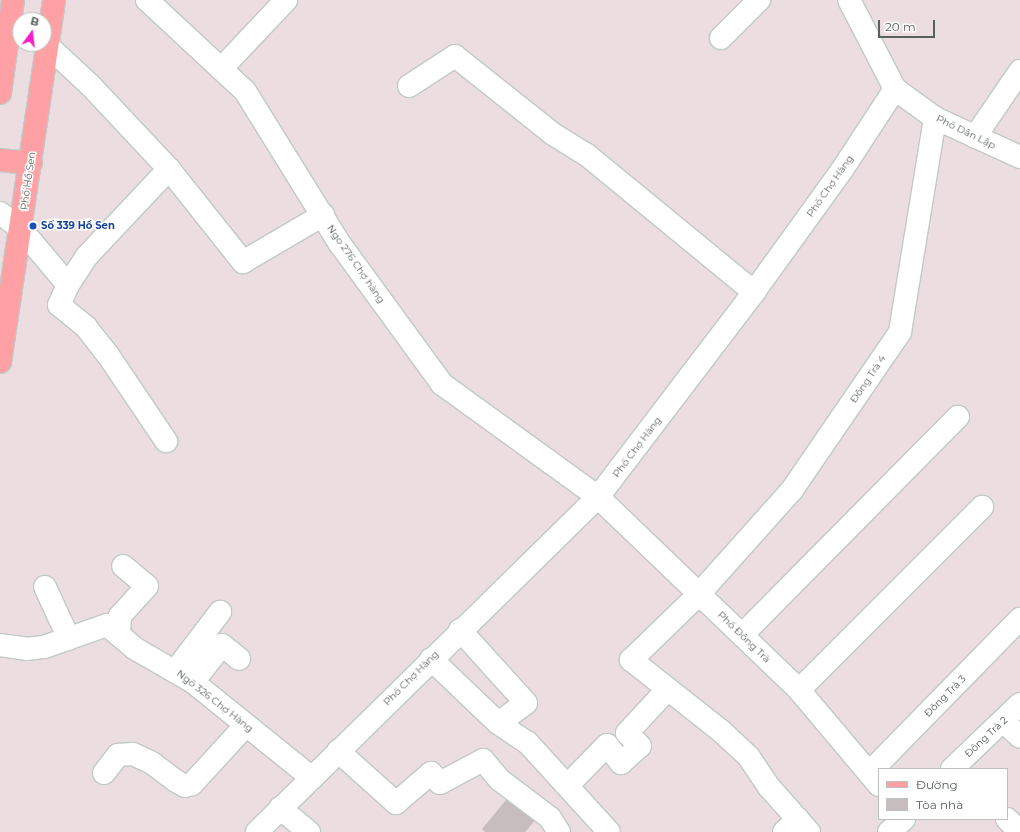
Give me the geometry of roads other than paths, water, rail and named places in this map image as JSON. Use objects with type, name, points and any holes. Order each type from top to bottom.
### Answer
[{"type":"main road","points":[[0,93],[13,0]]},
{"type":"main road","name":"Phố Hồ Sen","points":[[52,15],[54,0]]},
{"type":"main road","name":"Phố Hồ Sen","points":[[0,362],[47,52]]},
{"type":"main road","points":[[0,160],[31,163]]},
{"type":"street","name":"Ngo 276 Chợ hàng","points":[[147,0],[245,91],[340,244],[442,384],[598,497]]},
{"type":"street","points":[[221,69],[286,0]]},
{"type":"street","points":[[721,38],[758,0]]},
{"type":"street","points":[[849,0],[895,89]]},
{"type":"street","points":[[52,50],[91,86],[169,169],[243,262],[322,215]]},
{"type":"street","points":[[409,86],[455,56],[553,134],[587,155],[754,292]]},
{"type":"street","points":[[974,137],[1020,71]]},
{"type":"street","name":"Phố Dân Lập","points":[[895,89],[935,118],[1020,157]]},
{"type":"street","name":"Phố Chợ Hàng","points":[[257,832],[460,630],[598,497],[754,292],[842,170],[895,89]]},
{"type":"street","name":"Đông Trà 4","points":[[667,690],[631,660],[699,594],[792,490],[900,332],[935,118]]},
{"type":"street","points":[[166,441],[108,354],[86,327],[59,305],[68,285],[87,256],[169,169]]},
{"type":"street","points":[[0,213],[21,229],[68,285]]},
{"type":"street","points":[[742,635],[958,417]]},
{"type":"street","name":"Phố Đông Trà","points":[[598,497],[799,690],[874,779]]},
{"type":"street","points":[[799,690],[982,507]]},
{"type":"street","points":[[119,635],[120,616],[147,586],[123,566]]},
{"type":"street","points":[[45,587],[69,639]]},
{"type":"street","points":[[184,676],[220,612]]},
{"type":"street","name":"Đông Trà 3","points":[[884,768],[1020,619]]},
{"type":"street","name":"Ngõ 326 Chợ Hàng","points":[[0,645],[27,649],[69,639],[108,625],[134,648],[184,676],[312,778]]},
{"type":"street","points":[[460,630],[526,703],[498,723]]},
{"type":"street","points":[[184,676],[222,645],[239,659]]},
{"type":"street","points":[[432,659],[498,723],[528,743],[567,786],[601,830]]},
{"type":"street","points":[[567,786],[607,745],[621,763],[640,746],[627,733],[667,690],[721,731],[749,757],[797,828]]},
{"type":"street","name":"Đông Trà 2","points":[[954,768],[1020,704]]},
{"type":"street","points":[[1003,721],[1020,737]]},
{"type":"street","points":[[104,773],[115,758],[128,753],[147,760],[185,786],[192,784],[246,725]]},
{"type":"street","points":[[338,751],[396,803],[431,773],[440,783],[483,760],[500,780],[550,818],[559,832]]},
{"type":"street","points":[[280,808],[309,832]]},
{"type":"street","points":[[889,832],[904,820]]},
{"type":"street","points":[[906,820],[913,832]]},
{"type":"street","points":[[1008,820],[1020,832]]},
{"type":"place","name":"Số 339 Hồ Sen","points":[[33,226]]}]
